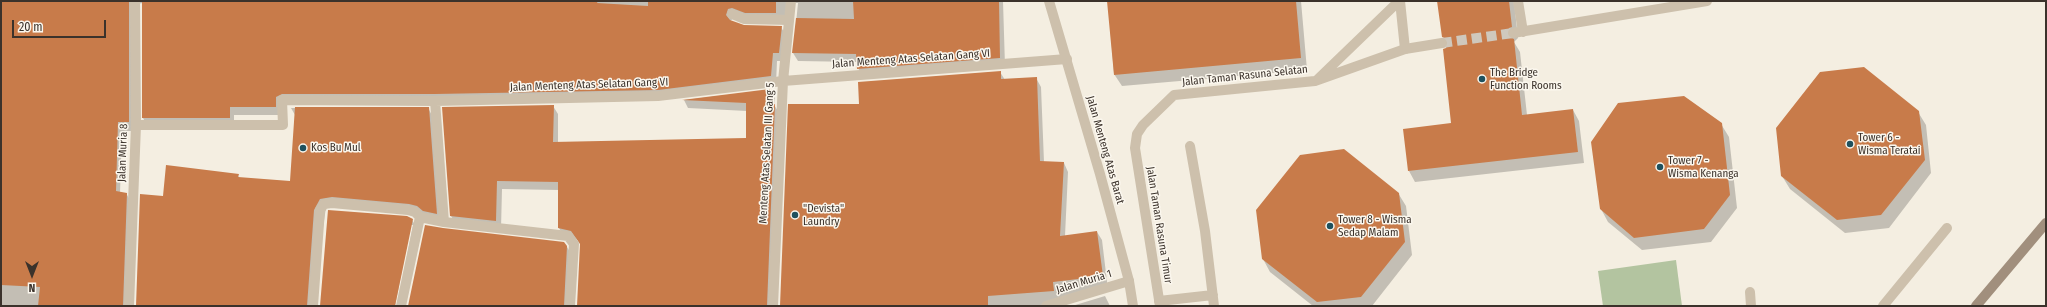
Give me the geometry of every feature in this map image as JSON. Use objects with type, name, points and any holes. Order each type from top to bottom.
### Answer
[{"type":"main road","points":[[1976,306],[2046,222]]},
{"type":"street","name":"Jalan Muria 8","points":[[129,306],[136,126],[135,1]]},
{"type":"street","name":"Menteng Atas Selatan III Gang 5","points":[[773,306],[783,81],[791,1]]},
{"type":"street","name":"Jalan Menteng Atas Barat","points":[[1049,1],[1067,58],[1129,281],[1133,306]]},
{"type":"street","points":[[1400,1],[1405,49]]},
{"type":"street","name":"Jalan Taman Rasuna Selatan","points":[[1315,81],[1400,1]]},
{"type":"street","points":[[1518,1],[1523,32]]},
{"type":"street","points":[[1513,33],[1707,1]]},
{"type":"street","points":[[732,14],[744,18],[789,20]]},
{"type":"street","name":"Jalan Taman Rasuna Selatan","points":[[1135,148],[1137,134],[1174,95],[1315,81],[1405,49],[1442,44]]},
{"type":"street","name":"Jalan Menteng Atas Selatan Gang VI","points":[[136,126],[283,125],[282,100],[435,101],[658,96],[783,81],[1067,58]]},
{"type":"street","points":[[435,101],[444,222]]},
{"type":"street","points":[[1190,146],[1206,231],[1214,306]]},
{"type":"street","name":"Jalan Taman Rasuna Timur","points":[[1135,148],[1159,304]]},
{"type":"street","points":[[313,306],[320,210],[324,204],[332,203],[408,210],[420,217],[444,222],[568,236],[574,244],[570,306]]},
{"type":"street","points":[[401,306],[420,217]]},
{"type":"street","points":[[1883,306],[1947,228]]},
{"type":"street","name":"Jalan Muria 1","points":[[1046,306],[1129,281]]},
{"type":"street","points":[[1750,292],[1751,306]]},
{"type":"street","points":[[1159,304],[1213,295]]},
{"type":"green space","points":[[1676,260],[1682,306],[1603,306],[1598,271]]},
{"type":"building","points":[[1,1],[129,1],[129,122],[118,122],[116,191],[127,193],[123,306],[38,306],[40,287],[1,285]]},
{"type":"building","points":[[142,1],[598,1],[597,3],[648,6],[648,1],[776,1],[776,13],[745,13],[732,8],[728,9],[726,15],[730,20],[744,25],[782,26],[779,53],[773,53],[771,76],[658,90],[435,94],[282,94],[276,97],[276,107],[230,107],[230,118],[142,118]]},
{"type":"building","points":[[853,1],[999,1],[1000,58],[857,69],[856,54],[792,53],[796,18],[854,19]]},
{"type":"building","points":[[1107,1],[1296,1],[1301,58],[1114,75]]},
{"type":"building","points":[[1437,1],[1509,1],[1512,27],[1509,28],[1507,34],[1508,37],[1514,39],[1522,115],[1573,109],[1578,152],[1408,171],[1403,129],[1451,123],[1443,49],[1446,48],[1448,42],[1447,39],[1442,37]]},
{"type":"building","name":"Tower 6 - Wisma Teratai","points":[[1864,67],[1919,111],[1925,160],[1881,215],[1837,220],[1781,176],[1776,128],[1820,72]]},
{"type":"building","points":[[1001,71],[1001,79],[1037,77],[1040,161],[1064,162],[1060,236],[1097,231],[1103,276],[1053,282],[1054,291],[988,296],[988,306],[780,306],[788,104],[859,104],[858,82]]},
{"type":"building","points":[[770,89],[769,104],[775,104],[767,306],[577,306],[580,244],[571,231],[558,228],[558,182],[497,181],[496,221],[450,216],[442,107],[554,105],[553,142],[746,138],[746,103],[682,100]]},
{"type":"building","name":"Tower 7 - Wisma Kenanga","points":[[1684,96],[1722,123],[1730,195],[1704,229],[1634,238],[1600,209],[1591,142],[1618,103]]},
{"type":"building","points":[[295,107],[429,107],[437,214],[423,211],[417,206],[409,204],[332,197],[320,199],[314,210],[307,306],[136,306],[140,194],[163,196],[166,165],[239,174],[238,177],[290,181]]},
{"type":"building","name":"Tower 8 - Wisma Sedap Malam","points":[[1344,149],[1399,193],[1405,242],[1361,297],[1317,302],[1262,259],[1256,210],[1300,155]]},
{"type":"building","points":[[328,210],[407,216],[413,219],[395,306],[320,306]]},
{"type":"building","points":[[425,225],[564,242],[567,246],[564,306],[408,306]]},
{"type":"tunnel","points":[[1442,43],[1513,33]]},
{"type":"place","name":"The Bridge Function Rooms","points":[[1482,79]]},
{"type":"place","name":"Tower 6 - Wisma Teratai","points":[[1850,144]]},
{"type":"place","name":"Kos Bu Mul","points":[[303,148]]},
{"type":"place","name":"Tower 7 - Wisma Kenanga","points":[[1660,167]]},
{"type":"place","name":"\"Devista\" Laundry","points":[[795,215]]},
{"type":"place","name":"Tower 8 - Wisma Sedap Malam","points":[[1330,226]]}]
